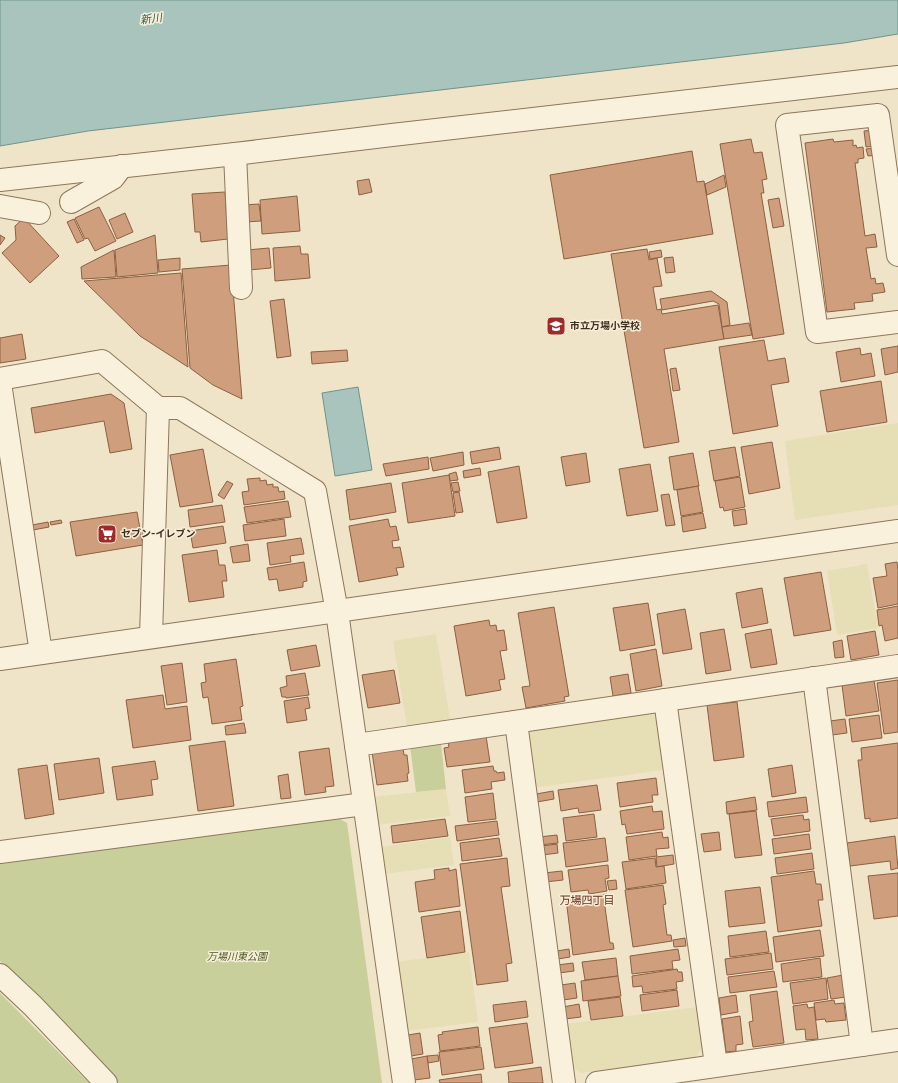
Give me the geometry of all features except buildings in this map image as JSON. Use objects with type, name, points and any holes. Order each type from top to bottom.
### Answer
[{"type":"street","points":[[0,180],[898,77]]},
{"type":"street","points":[[898,254],[878,115],[787,125],[817,332],[898,322]]},
{"type":"street","points":[[236,154],[240,288]]},
{"type":"street","points":[[71,202],[113,178],[122,166]]},
{"type":"street","points":[[0,206],[39,213]]},
{"type":"street","points":[[0,379],[102,361],[158,408],[180,408],[315,491],[337,612],[404,1083]]},
{"type":"street","points":[[0,382],[41,653]]},
{"type":"street","points":[[150,637],[158,408]]},
{"type":"street","points":[[0,659],[898,531]]},
{"type":"street","points":[[356,745],[898,666]]},
{"type":"street","points":[[814,678],[862,1045]]},
{"type":"street","points":[[665,700],[716,1065]]},
{"type":"street","points":[[516,722],[564,1083]]},
{"type":"street","points":[[0,852],[364,804]]},
{"type":"street","points":[[0,975],[33,1006],[106,1083]]},
{"type":"street","points":[[597,1083],[898,1040]]},
{"type":"shaded area","points":[[898,423],[898,505],[795,520],[785,441]]},
{"type":"shaded area","points":[[867,564],[878,628],[837,635],[827,571]]},
{"type":"shaded area","points":[[436,634],[450,719],[407,727],[393,641]]},
{"type":"shaded area","points":[[652,713],[657,720],[663,770],[532,788],[523,737],[529,730]]},
{"type":"shaded area","points":[[446,789],[450,816],[376,825],[373,797]]},
{"type":"shaded area","points":[[450,837],[454,865],[384,874],[380,847]]},
{"type":"shaded area","points":[[469,952],[478,1022],[406,1031],[396,962]]},
{"type":"shaded area","points":[[697,1007],[702,1048],[695,1058],[581,1073],[570,1065],[565,1024]]},
{"type":"green space","points":[[441,743],[446,789],[416,792],[410,746]]},
{"type":"green space","name":"万場川東公園","points":[[335,816],[347,823],[382,1083],[119,1083],[0,961],[0,864]]},
{"type":"green space","points":[[0,993],[89,1083],[0,1083]]},
{"type":"water","name":"新川","points":[[0,0],[898,0],[898,34],[844,43],[88,131],[0,146]]},
{"type":"water","points":[[358,387],[372,470],[335,476],[322,393]]},
{"type":"place","name":"市立万場小学校","points":[[556,326]]},
{"type":"place","name":"セブン-イレブン","points":[[107,534]]},
{"type":"district","name":"万場四丁目","points":[[587,900]]}]
